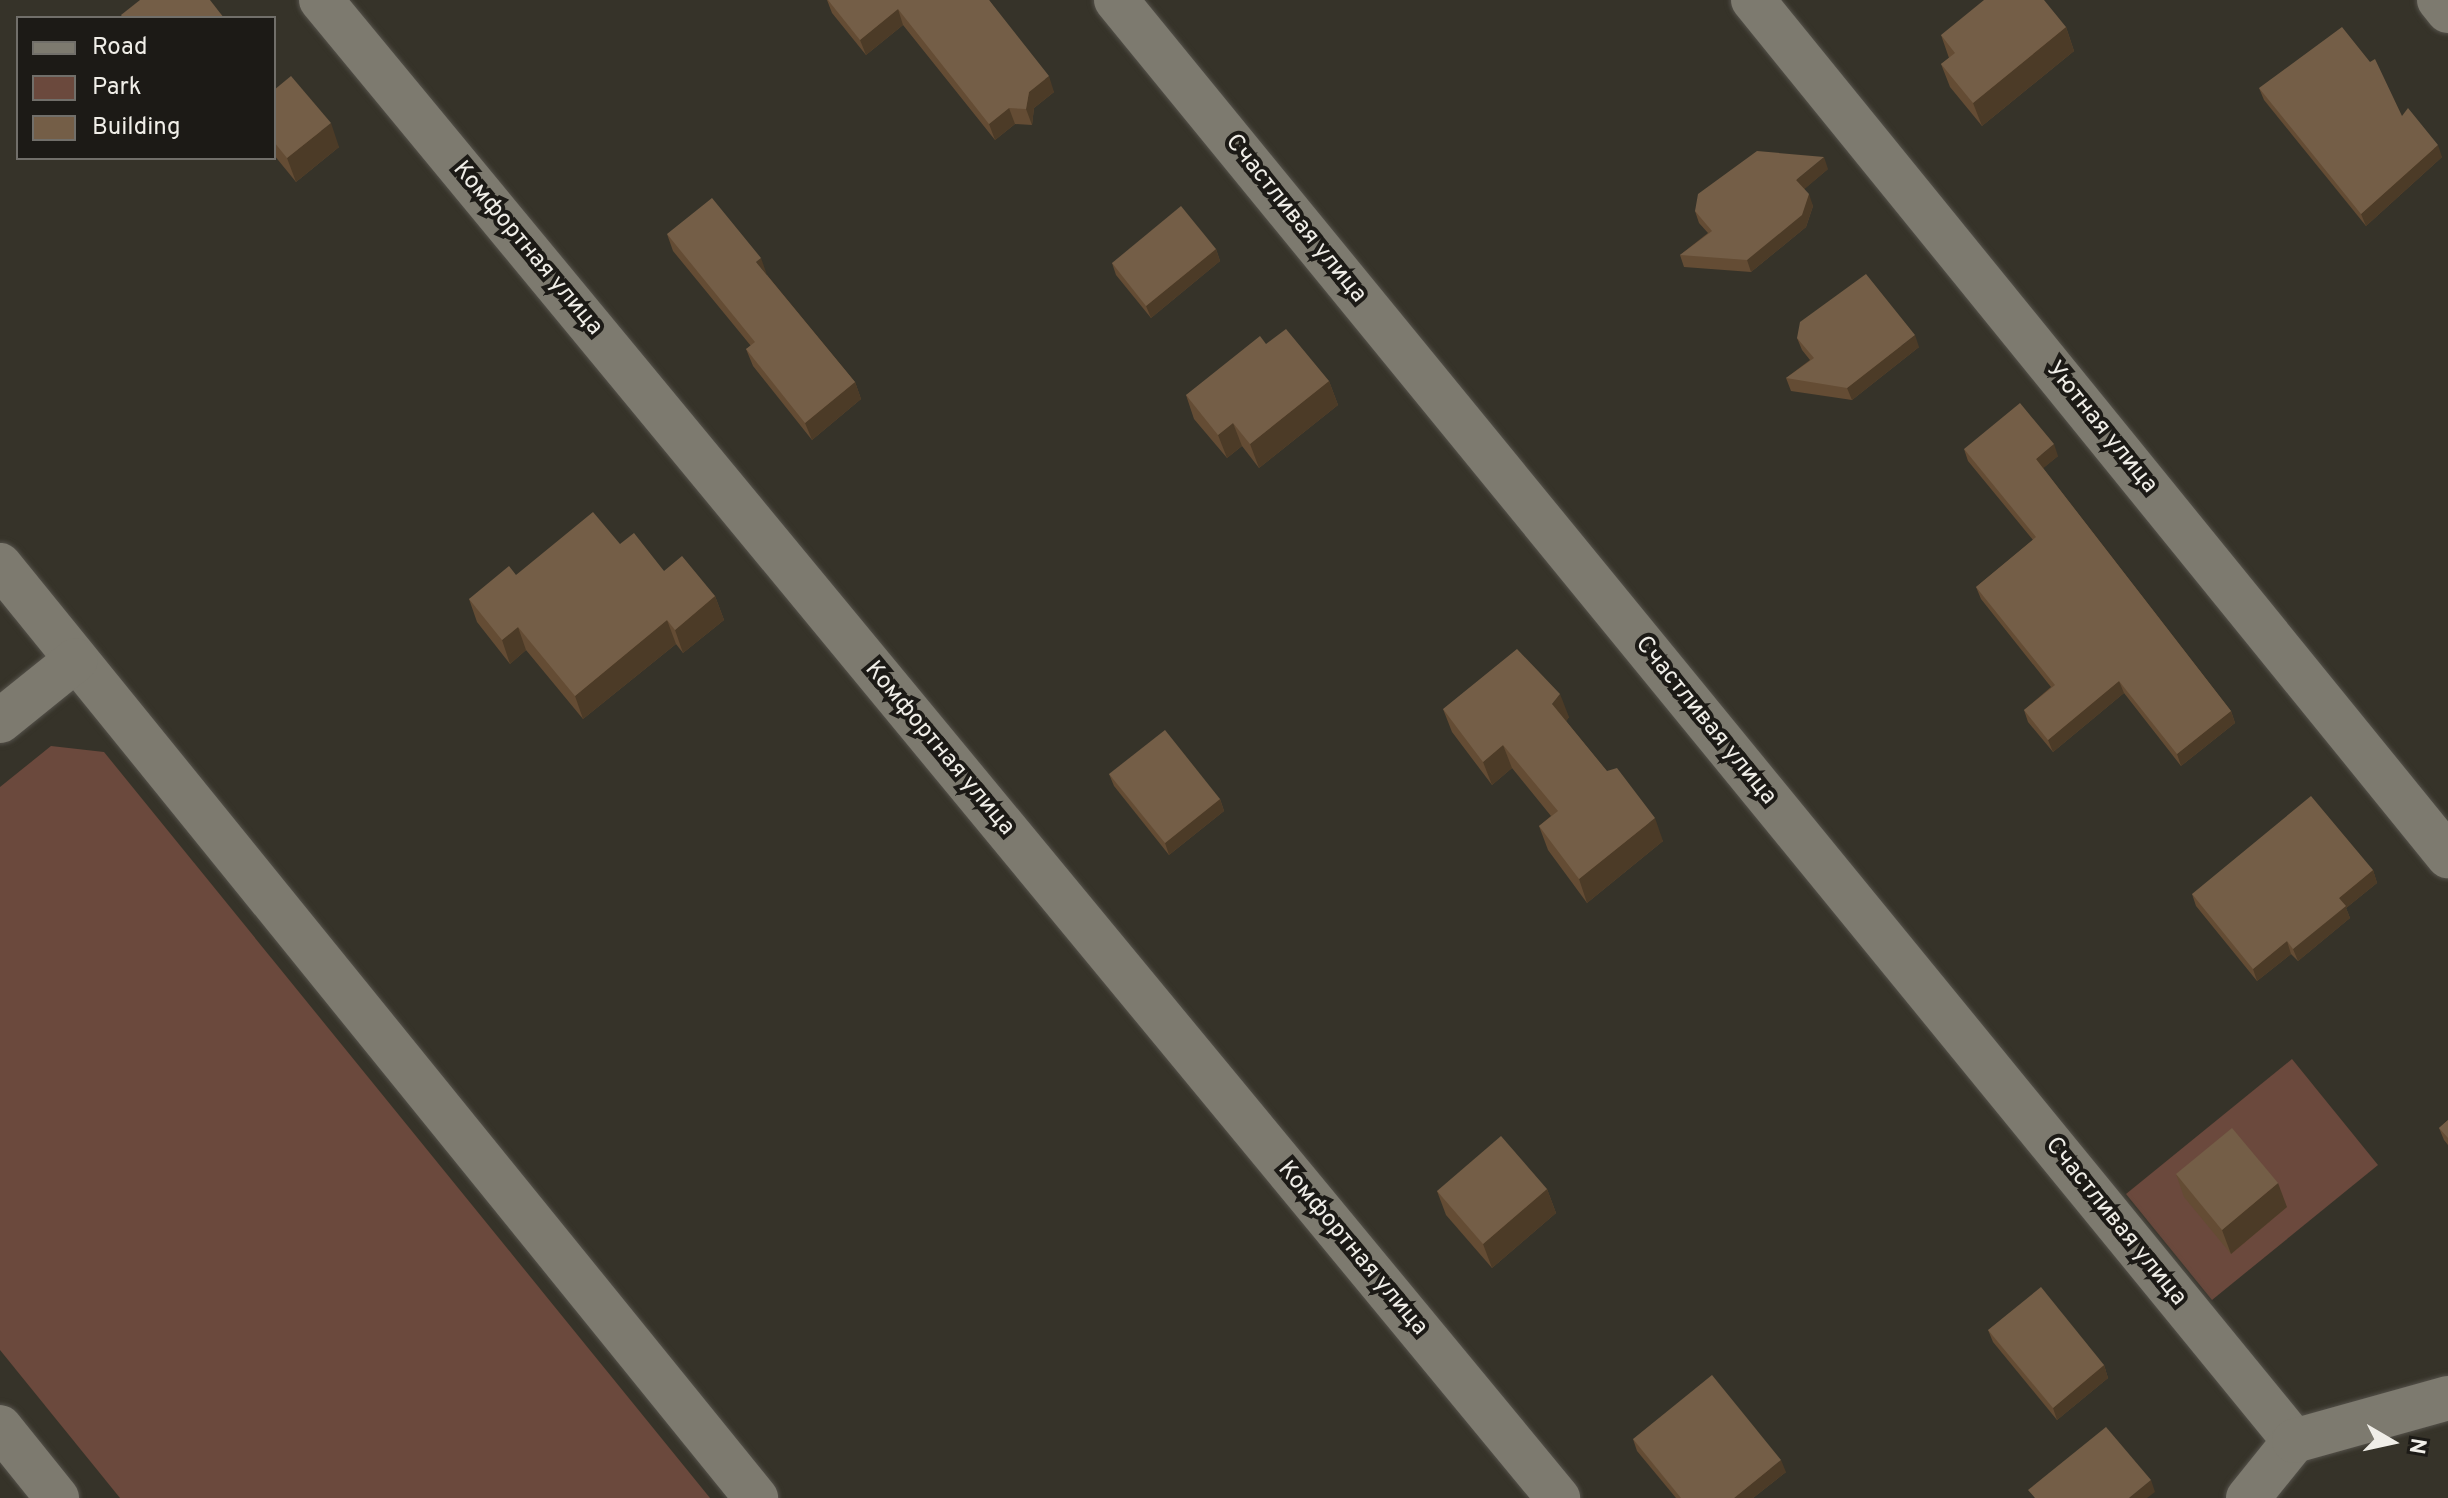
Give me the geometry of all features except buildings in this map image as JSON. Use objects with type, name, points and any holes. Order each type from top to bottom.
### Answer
[{"type":"street","name":"Комфортная улица","points":[[321,0],[1558,1498]]},
{"type":"street","name":"Счастливая улица","points":[[1116,0],[2294,1441]]},
{"type":"street","name":"Уютная улица","points":[[1753,0],[2448,856]]},
{"type":"street","points":[[2439,0],[2448,11]]},
{"type":"street","points":[[0,565],[756,1498]]},
{"type":"street","points":[[0,721],[76,660]]},
{"type":"street","points":[[2248,1498],[2294,1441],[2448,1398]]},
{"type":"street","points":[[0,1427],[57,1498]]},
{"type":"green space","points":[[51,746],[104,752],[710,1498],[120,1498],[0,1350],[0,787]]},
{"type":"green space","points":[[2292,1059],[2378,1165],[2212,1300],[2126,1194]]}]
